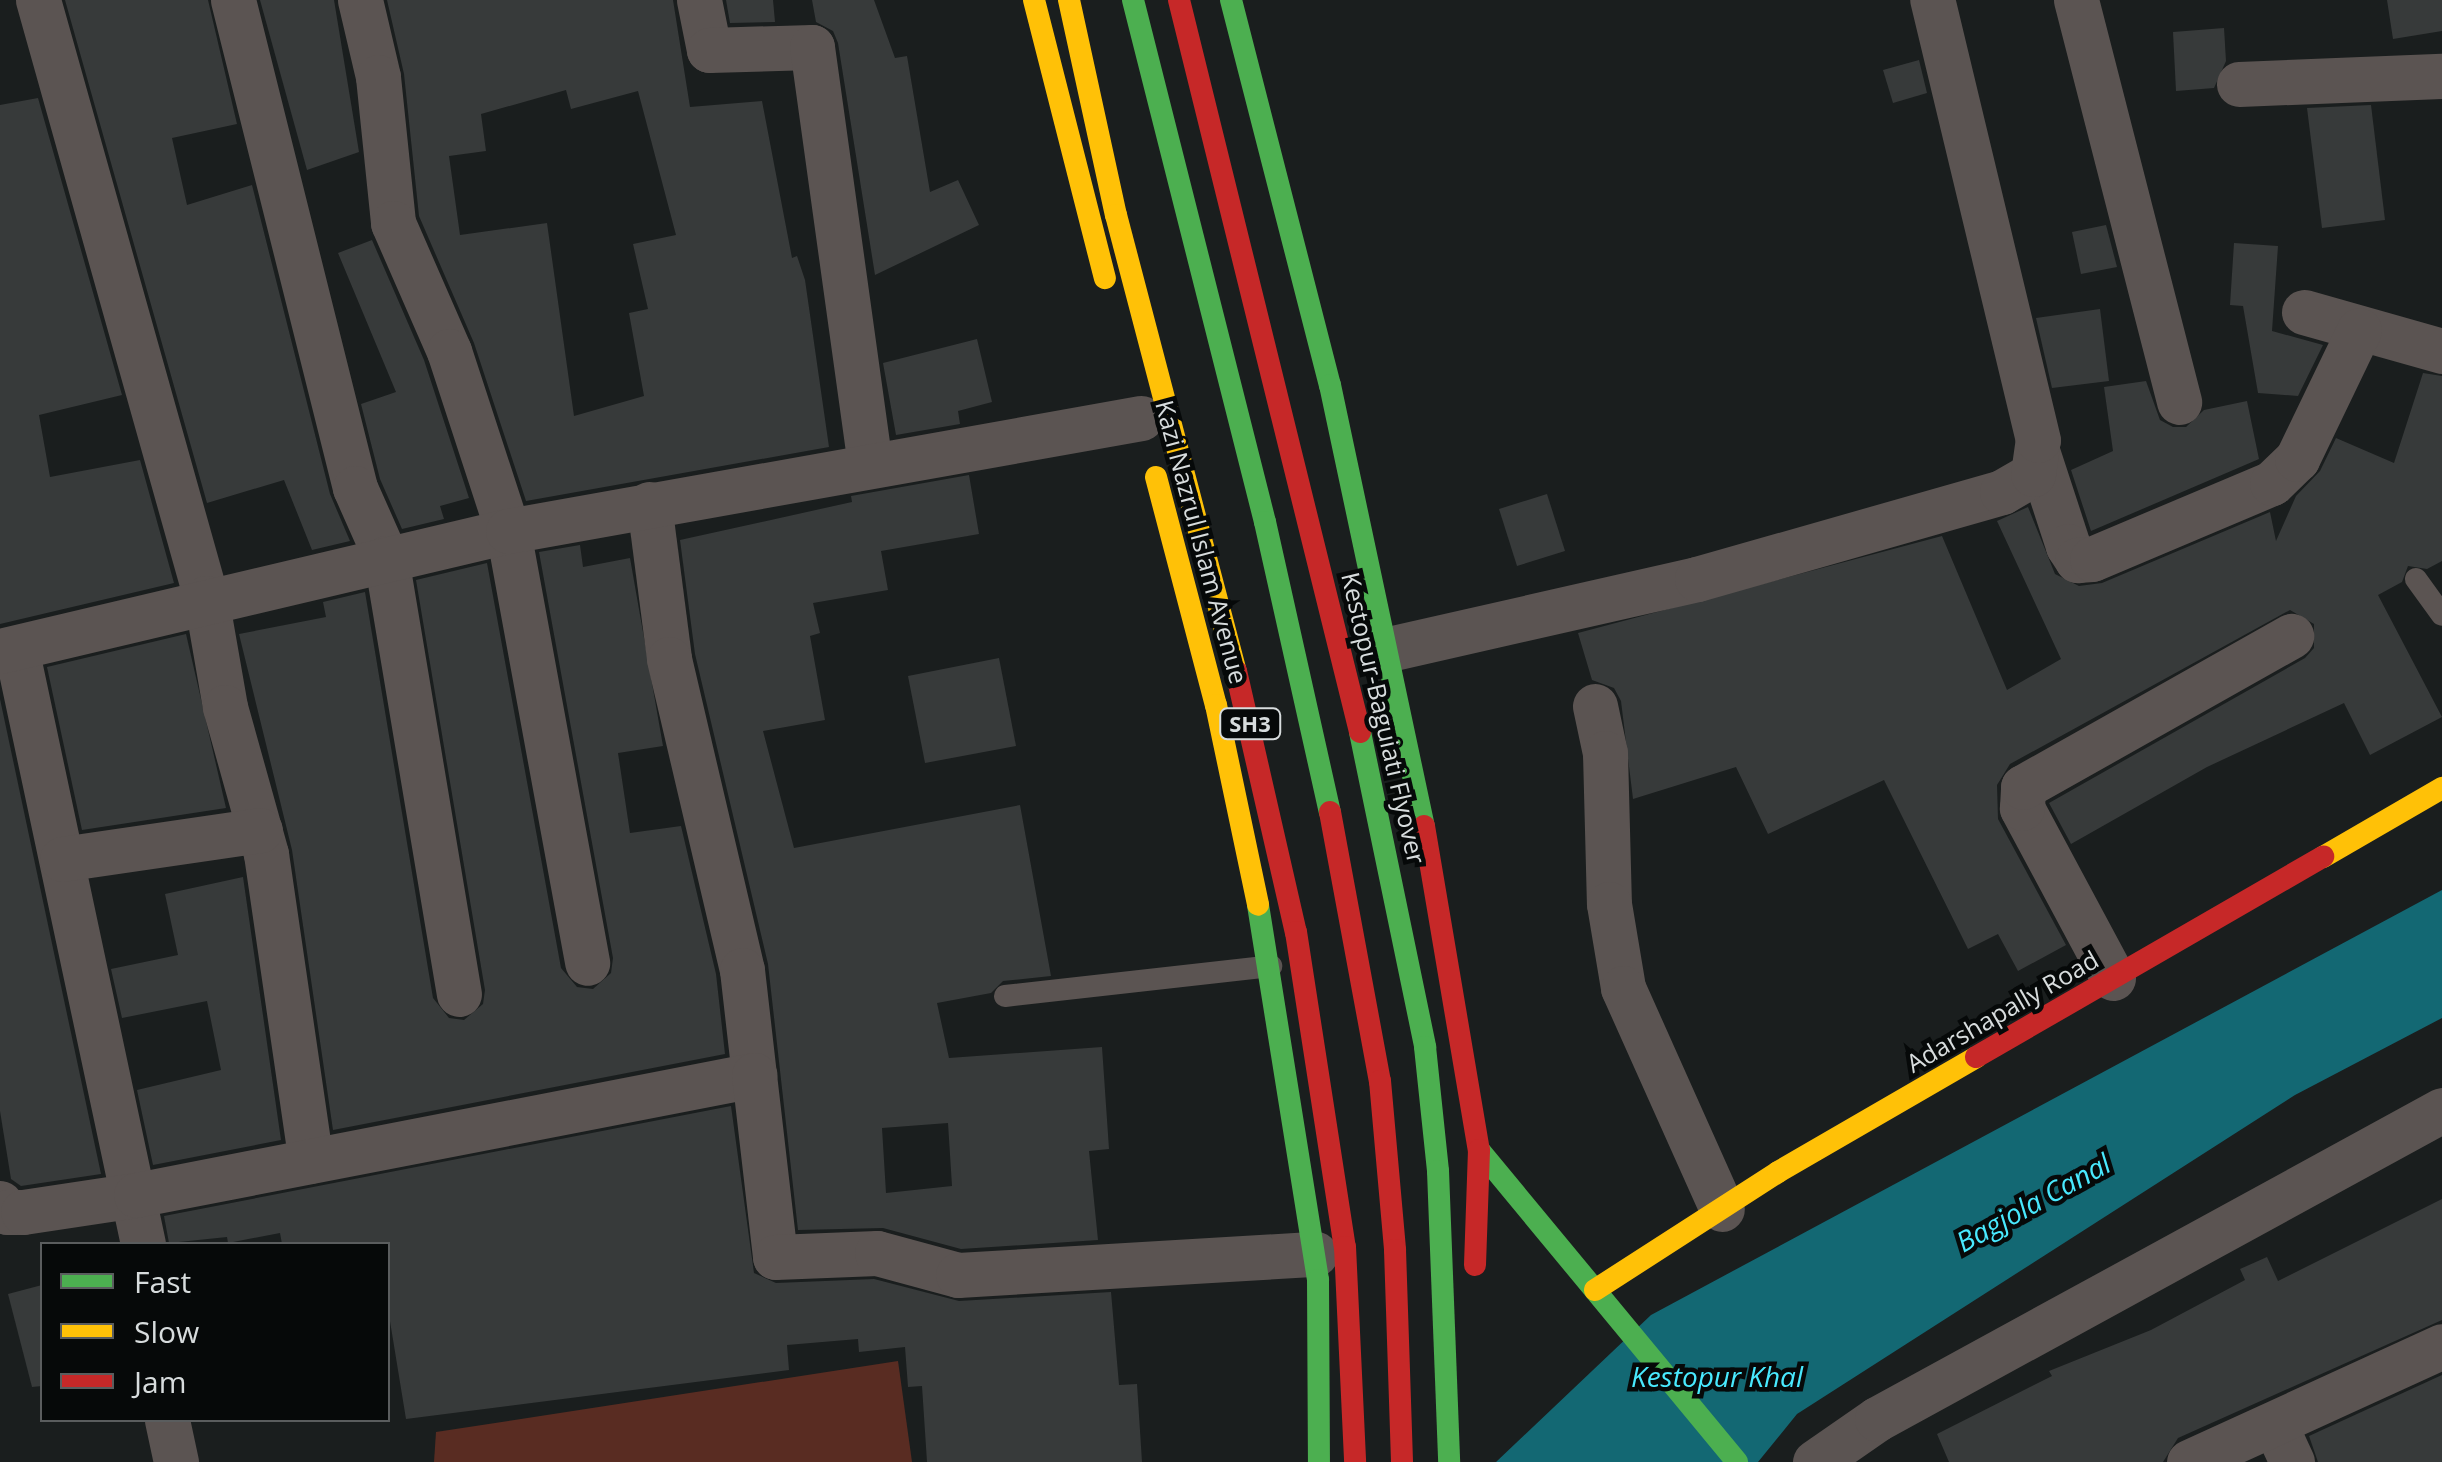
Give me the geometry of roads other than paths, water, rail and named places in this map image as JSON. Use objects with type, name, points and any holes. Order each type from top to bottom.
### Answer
[{"type":"main road","points":[[1034,0],[1111,302]]},
{"type":"main road","name":"Kazi Nazrul Islam Avenue","points":[[1069,0],[1116,215],[1260,764],[1296,932],[1345,1247],[1355,1462]]},
{"type":"main road","points":[[1133,0],[1265,522],[1357,933],[1380,1080],[1396,1250],[1402,1462]]},
{"type":"main road","name":"Kestopur-Baguiati Flyover","points":[[1180,0],[1347,670],[1425,1048],[1438,1170],[1448,1462]]},
{"type":"main road","points":[[1231,0],[1330,385],[1389,649],[1479,1150],[1474,1287]]},
{"type":"main road","name":"Kazi Nazrul Islam Avenue","points":[[1144,427],[1216,705],[1271,966],[1314,1254],[1320,1462]]},
{"type":"main road","name":"Adarshapally Road","points":[[1595,1290],[1722,1209],[2442,788]]},
{"type":"main road","points":[[1479,1150],[1737,1462]]},
{"type":"main road","points":[[1468,1462],[1471,1384]]},
{"type":"street","points":[[38,0],[206,598],[225,706],[260,830],[311,1161]]},
{"type":"street","points":[[233,0],[355,488],[386,558],[459,994]]},
{"type":"street","points":[[360,0],[380,92],[393,223],[449,350],[508,532],[587,963]]},
{"type":"street","points":[[699,0],[708,50],[812,46],[870,463]]},
{"type":"street","points":[[1932,0],[2038,454],[2068,546],[2077,560],[2092,559],[2272,482],[2297,459],[2358,330]]},
{"type":"street","points":[[2076,0],[2179,402]]},
{"type":"street","points":[[2239,84],[2442,76]]},
{"type":"street","points":[[2304,312],[2442,352]]},
{"type":"street","points":[[143,1242],[136,1195],[62,858],[8,649],[206,598],[648,504],[870,463],[1144,427]]},
{"type":"street","points":[[1389,649],[1696,579],[2002,492],[2032,474],[2038,454]]},
{"type":"street","points":[[648,504],[669,659],[742,970],[774,1257],[877,1254],[958,1275],[1314,1254]]},
{"type":"street","points":[[2113,978],[2022,808],[2023,787],[2290,636]]},
{"type":"street","points":[[1595,706],[1605,753],[1609,904],[1623,988],[1722,1209]]},
{"type":"street","points":[[62,858],[260,830]]},
{"type":"street","points":[[0,1202],[7,1212],[23,1212],[136,1195],[754,1075]]},
{"type":"street","points":[[1815,1462],[1877,1419],[2442,1110]]},
{"type":"street","points":[[2189,1462],[2284,1443],[2442,1346]]},
{"type":"street","points":[[167,1422],[176,1462]]},
{"type":"lane","points":[[2416,579],[2442,615]]},
{"type":"lane","points":[[1005,996],[1271,966]]},
{"type":"water","name":"Kestopur Khal","points":[[2442,890],[2442,1018],[2295,1095],[1797,1414],[1758,1462],[1496,1462],[1651,1315]]},
{"type":"water label","name":"Bagjola Canal","points":[[2033,1202]]}]
